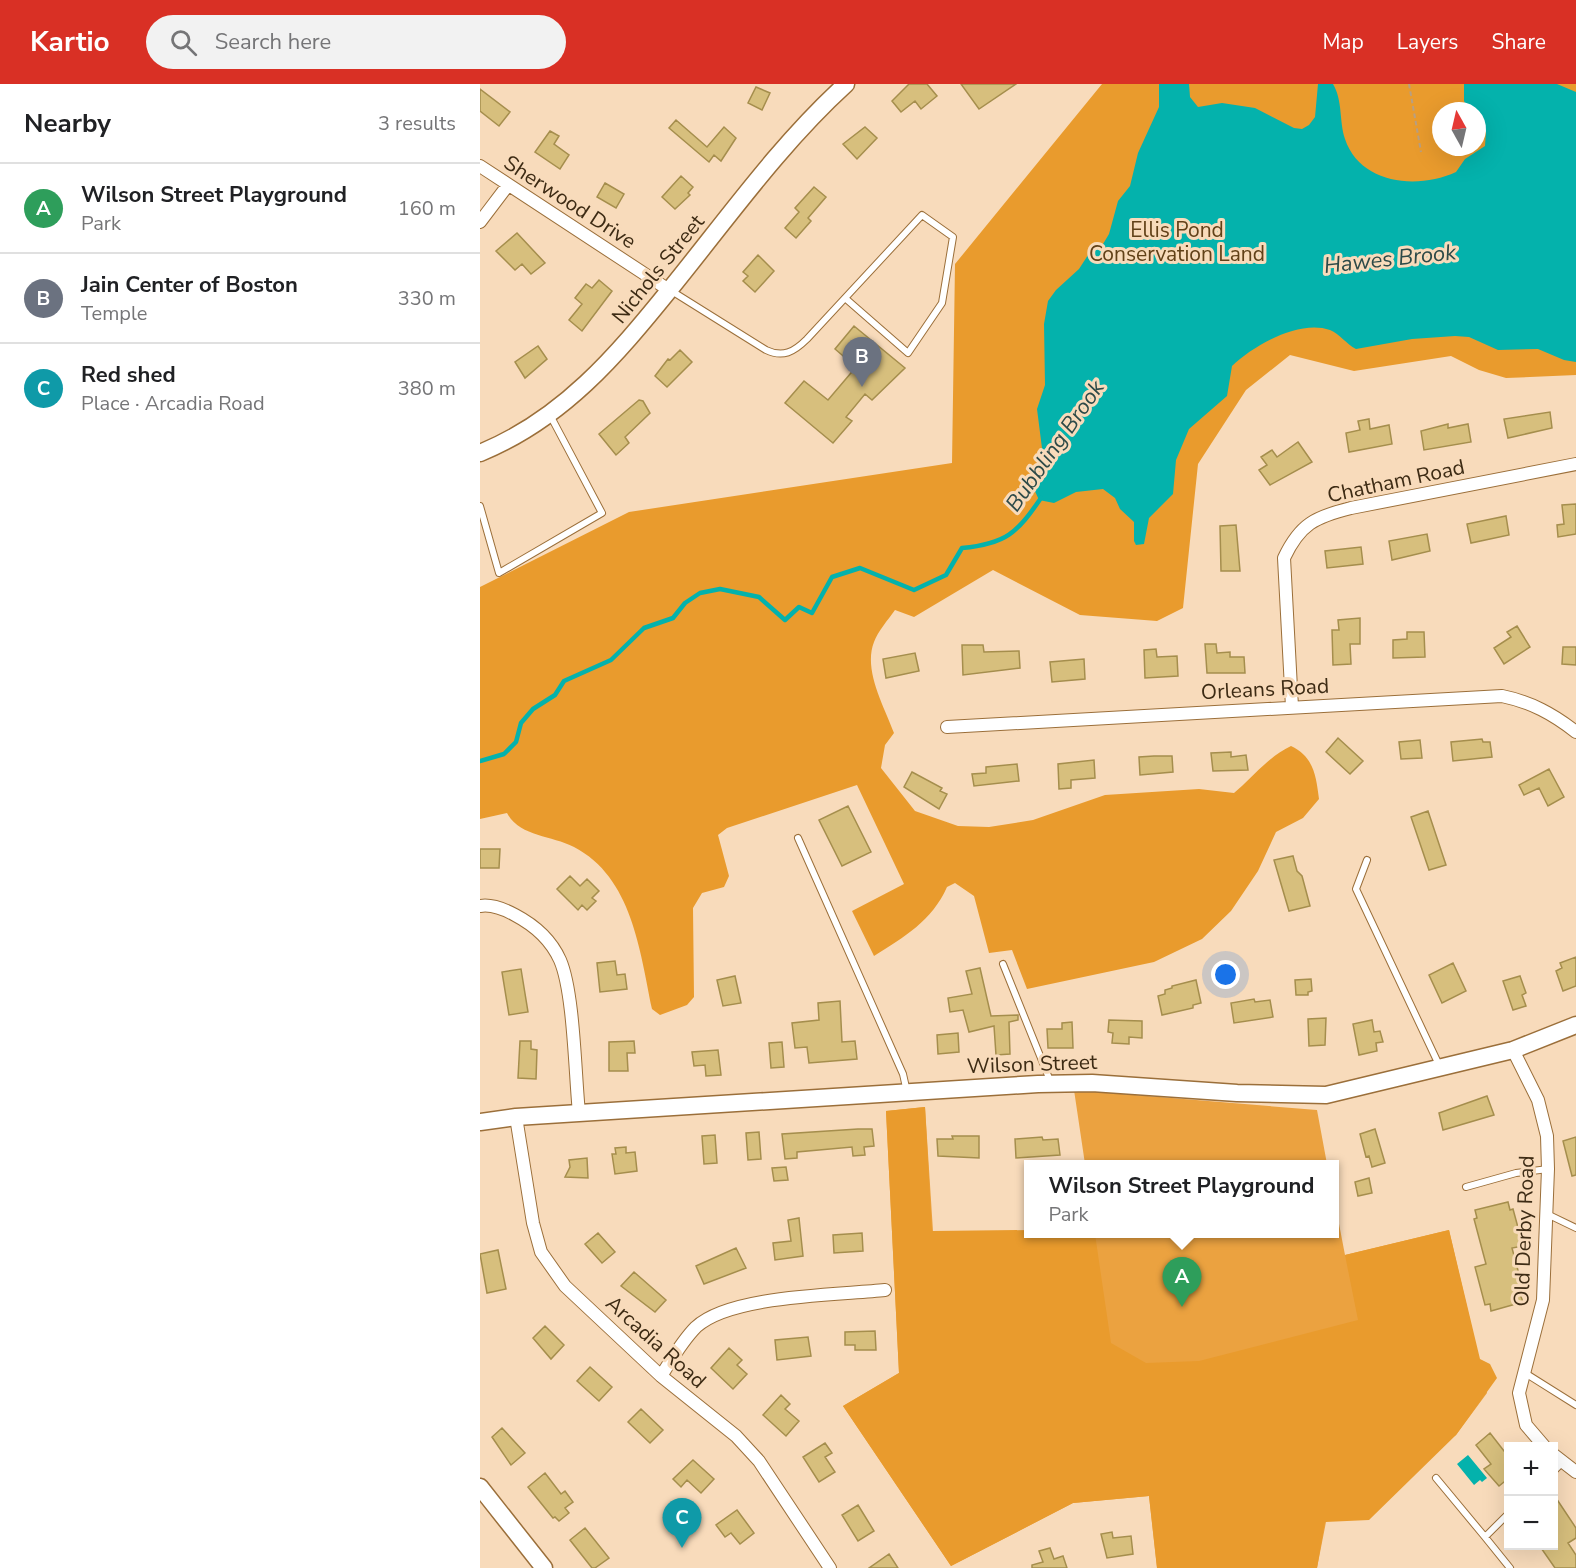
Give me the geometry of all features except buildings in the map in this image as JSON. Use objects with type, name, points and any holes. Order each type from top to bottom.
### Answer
[{"type":"street","name":"Nichols Street","points":[[480,453],[550,415],[606,366],[801,129],[846,84]]},
{"type":"street","name":"Sherwood Drive","points":[[480,166],[669,290]]},
{"type":"street","points":[[480,222],[508,185]]},
{"type":"street","name":"Chatham Road","points":[[1292,707],[1284,558],[1293,539],[1307,524],[1323,515],[1351,508],[1576,464]]},
{"type":"street","name":"Orleans Road","points":[[947,727],[1502,696],[1524,700],[1554,715],[1576,732]]},
{"type":"street","points":[[480,906],[505,909],[529,922],[552,945],[561,963],[568,999],[579,1113]]},
{"type":"street","name":"Wilson Street","points":[[480,1122],[516,1117],[1052,1083],[1113,1084],[1237,1093],[1326,1095],[1514,1050],[1576,1025]]},
{"type":"street","name":"Old Derby Road","points":[[1514,1050],[1538,1100],[1547,1137],[1544,1300],[1520,1393],[1526,1425],[1541,1442]]},
{"type":"street","name":"Arcadia Road","points":[[516,1117],[533,1222],[541,1252],[565,1286],[661,1376],[736,1436],[759,1461],[830,1568]]},
{"type":"street","points":[[661,1376],[690,1334],[715,1315],[778,1300],[885,1290]]},
{"type":"street","points":[[1558,1463],[1576,1472]]},
{"type":"street","points":[[480,1487],[544,1568]]},
{"type":"lane","points":[[669,290],[776,354],[790,353],[799,348],[845,298],[922,215],[953,237],[942,303],[909,353],[845,298]]},
{"type":"lane","points":[[480,506],[499,573],[602,513],[550,415]]},
{"type":"lane","points":[[798,838],[903,1074],[907,1093]]},
{"type":"lane","points":[[1366,860],[1356,889],[1441,1068]]},
{"type":"lane","points":[[1003,964],[1052,1083]]},
{"type":"lane","points":[[1466,1186],[1516,1173],[1548,1169]]},
{"type":"lane","points":[[1546,1213],[1576,1228]]},
{"type":"lane","points":[[1525,1373],[1576,1405]]},
{"type":"lane","points":[[1436,1478],[1510,1568]]},
{"type":"lane","points":[[1485,1537],[1504,1519]]},
{"type":"path","points":[[1409,84],[1421,152]]},
{"type":"shaded area","points":[[1074,1090],[1317,1110],[1326,1160],[1084,1160]]},
{"type":"shaded area","points":[[925,1107],[933,1231],[1024,1232],[1024,1238],[1339,1238],[1339,1224],[1345,1255],[1449,1230],[1487,1393],[1456,1435],[1326,1522],[1317,1568],[1157,1568],[1149,1496],[1073,1503],[951,1566],[843,1406],[899,1373],[886,1111]]},
{"type":"green space","name":"Ellis Pond Conservation Land","points":[[1102,84],[1576,84],[1576,375],[1506,378],[1479,370],[1451,356],[1354,371],[1290,355],[1246,390],[1198,464],[1183,608],[1157,621],[1080,615],[993,570],[914,617],[895,610],[874,642],[871,653],[873,676],[894,733],[885,745],[881,768],[915,811],[958,826],[989,827],[1033,820],[1105,795],[1199,789],[1234,793],[1268,761],[1283,751],[1291,746],[1299,750],[1312,768],[1319,799],[1303,818],[1276,832],[1258,871],[1231,911],[1202,939],[1154,962],[1027,989],[1012,950],[989,953],[974,896],[955,883],[947,887],[941,899],[925,919],[874,956],[852,911],[904,884],[857,785],[727,828],[718,835],[729,876],[724,887],[702,893],[693,908],[694,997],[687,1005],[660,1015],[652,1009],[637,940],[621,896],[609,877],[594,860],[574,847],[520,827],[507,813],[480,819],[480,587],[629,512],[952,463],[955,264]]},
{"type":"green space","points":[[925,1107],[932,1231],[1024,1230],[1024,1238],[1096,1238],[1111,1343],[1146,1363],[1199,1361],[1358,1320],[1345,1255],[1449,1230],[1480,1359],[1490,1364],[1497,1378],[1456,1435],[1369,1520],[1325,1522],[1317,1568],[1157,1568],[1149,1496],[1073,1503],[951,1566],[843,1406],[899,1373],[886,1111]]},
{"type":"water","name":"Hawes Brook","points":[[1159,84],[1189,84],[1190,97],[1198,107],[1222,103],[1255,108],[1294,128],[1302,129],[1309,125],[1315,117],[1318,84],[1333,84],[1338,97],[1345,139],[1352,154],[1363,166],[1376,174],[1392,179],[1424,181],[1456,172],[1470,156],[1486,156],[1486,102],[1464,102],[1464,84],[1557,84],[1576,92],[1576,362],[1564,360],[1538,349],[1498,350],[1469,337],[1412,339],[1356,349],[1330,330],[1305,328],[1291,331],[1252,350],[1232,366],[1227,396],[1189,429],[1176,460],[1173,494],[1149,518],[1144,544],[1136,545],[1134,522],[1120,509],[1115,498],[1103,489],[1076,492],[1054,503],[1039,500],[1034,483],[1044,464],[1037,409],[1045,385],[1044,324],[1048,301],[1056,290],[1079,269],[1090,252],[1103,244],[1109,234],[1118,201],[1130,186],[1138,153],[1159,107]]},
{"type":"water","points":[[1468,1455],[1487,1478],[1474,1485],[1457,1464]]},
{"type":"waterway","name":"Bubbling Brook","points":[[480,761],[504,754],[516,742],[521,723],[533,709],[555,695],[564,681],[611,660],[644,628],[673,618],[685,603],[700,593],[720,589],[759,597],[785,620],[799,607],[812,613],[832,577],[860,568],[914,590],[946,575],[962,548],[990,543],[1009,535],[1025,520],[1041,498]]},
{"type":"place","name":"Jain Center of Boston","points":[[862,387]]},
{"type":"place","name":"Wilson Street Playground","points":[[1182,1307]]},
{"type":"place","name":"Red shed","points":[[682,1548]]}]
